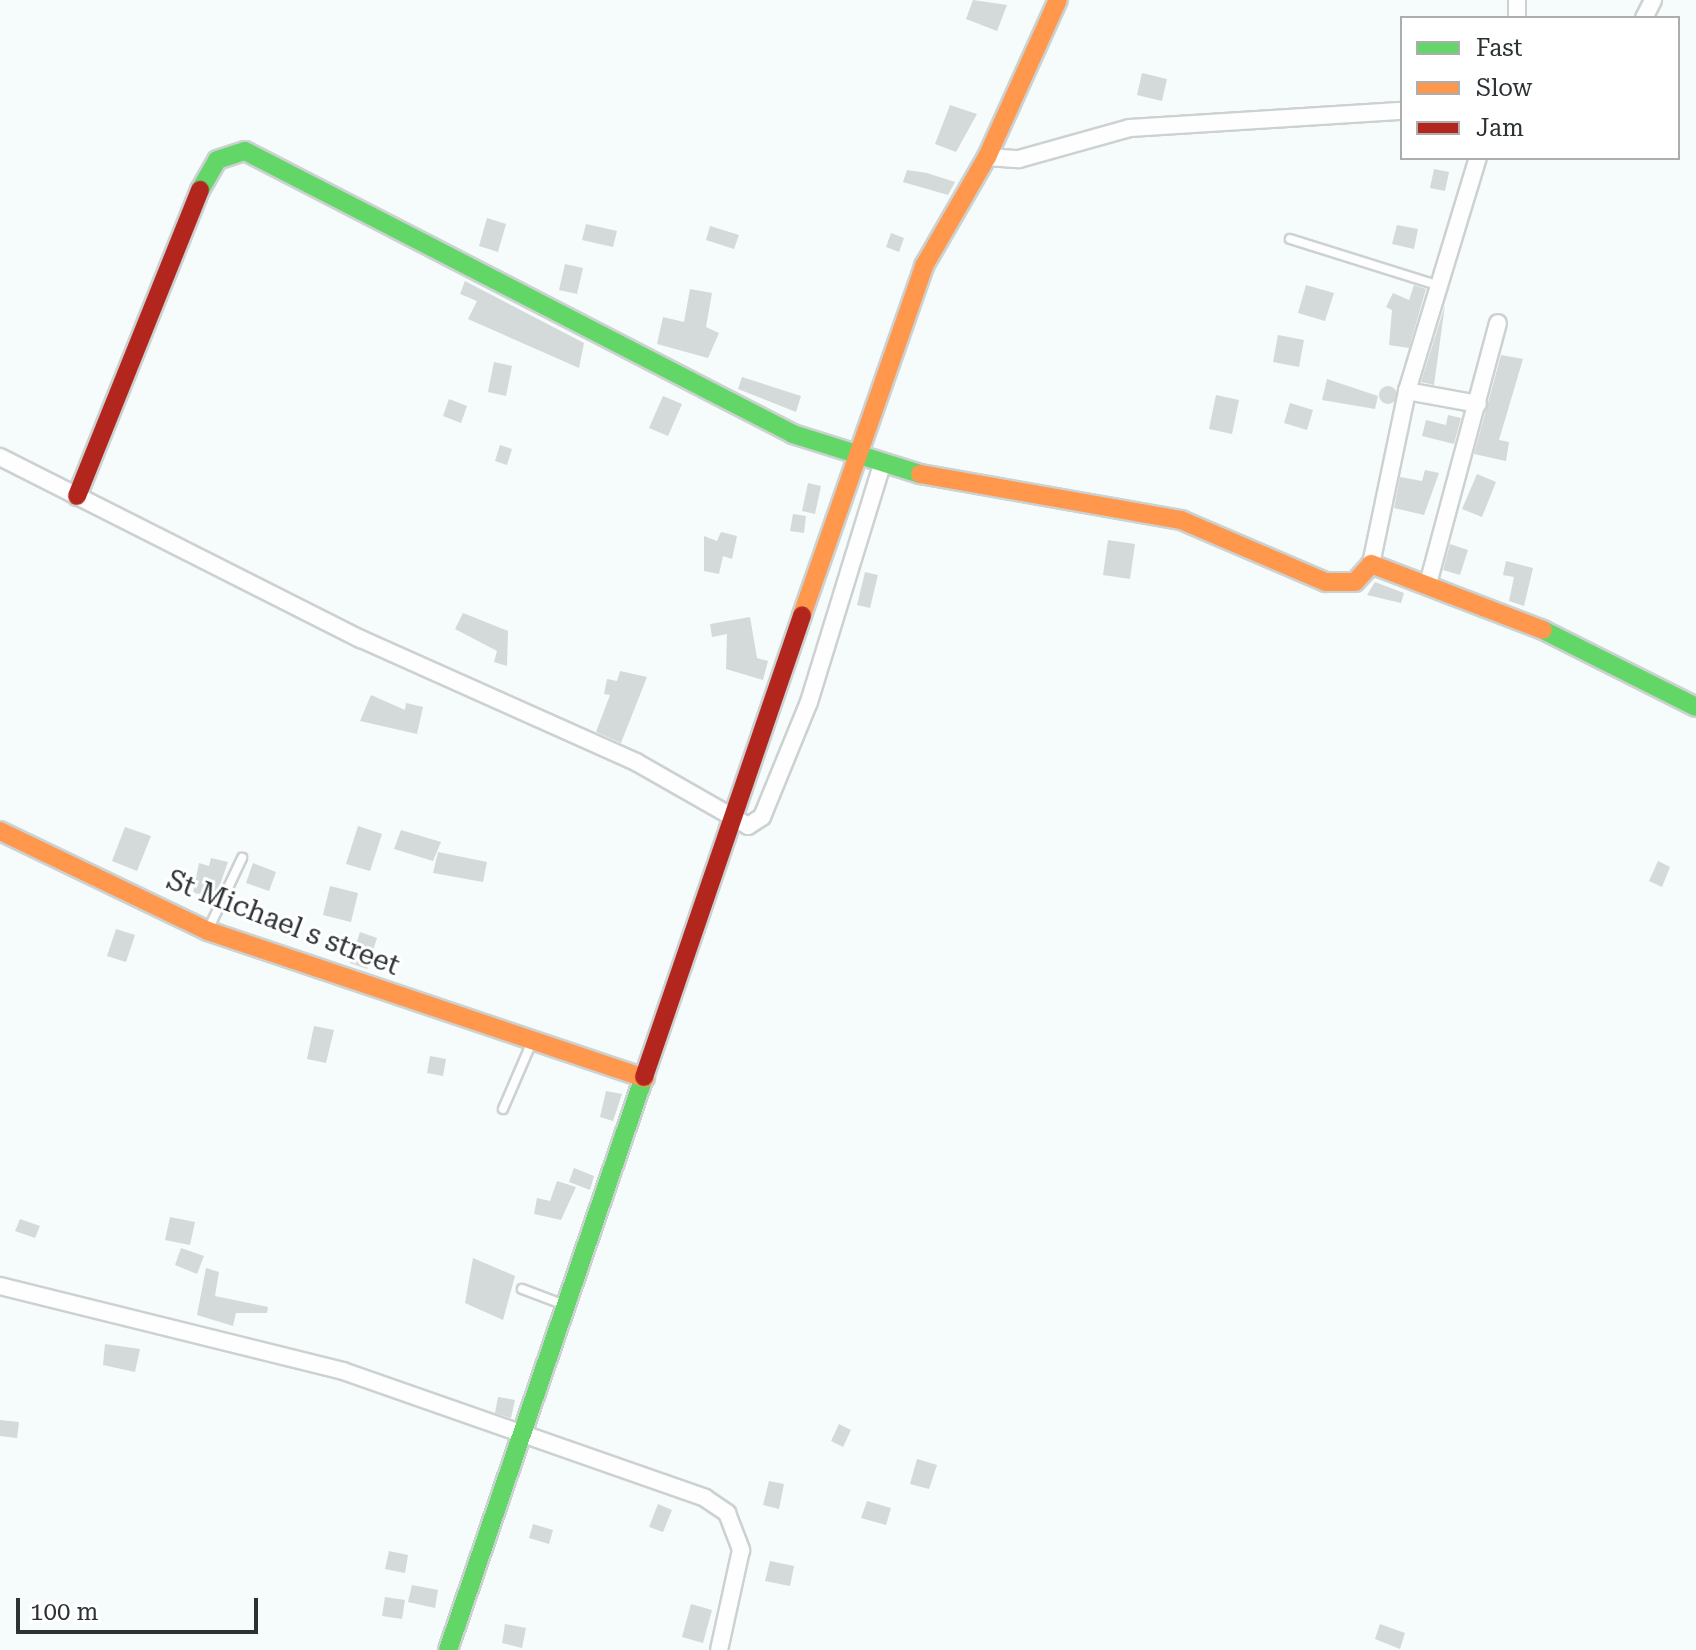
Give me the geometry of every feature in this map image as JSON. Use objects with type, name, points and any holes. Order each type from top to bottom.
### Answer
[{"type":"street","points":[[0,457],[361,639],[636,762],[739,823],[762,817],[809,702],[924,266],[987,157],[1058,0]]},
{"type":"street","points":[[987,157],[1019,159],[1130,128],[1400,111]]},
{"type":"street","points":[[77,496],[206,176],[231,151],[288,170],[793,434],[871,465],[1181,520],[1326,582],[1355,582],[1371,564],[1407,391],[1477,160]]},
{"type":"street","points":[[1428,584],[1498,323]]},
{"type":"street","points":[[1407,391],[1478,404]]},
{"type":"street","points":[[448,1650],[526,1437],[564,1305],[645,1078],[871,465]]},
{"type":"street","points":[[1371,564],[1566,639],[1696,707]]},
{"type":"street","name":"St Michael s street","points":[[0,831],[208,931],[344,982],[534,1037],[645,1078]]},
{"type":"street","points":[[0,1286],[343,1371],[727,1513],[741,1550],[719,1650]]},
{"type":"lane","points":[[1290,239],[1437,285]]},
{"type":"lane","points":[[208,931],[242,858]]},
{"type":"lane","points":[[503,1109],[534,1037]]},
{"type":"lane","points":[[522,1289],[564,1305]]},
{"type":"building","points":[[973,0],[1007,5],[997,31],[966,19]]},
{"type":"building","points":[[1142,73],[1167,79],[1162,101],[1137,95]]},
{"type":"building","points":[[950,105],[977,114],[956,152],[935,144]]},
{"type":"building","points":[[1434,169],[1449,172],[1445,191],[1430,188]]},
{"type":"building","points":[[907,170],[955,182],[948,195],[903,182]]},
{"type":"building","points":[[487,218],[506,224],[498,252],[479,246]]},
{"type":"building","points":[[586,224],[617,231],[613,247],[582,240]]},
{"type":"building","points":[[1397,225],[1418,229],[1414,249],[1392,244]]},
{"type":"building","points":[[710,226],[739,235],[734,249],[706,240]]},
{"type":"building","points":[[891,233],[904,238],[899,252],[886,247]]},
{"type":"building","points":[[565,264],[583,268],[577,294],[559,290]]},
{"type":"building","points":[[465,281],[584,343],[579,368],[468,319],[477,301],[460,294]]},
{"type":"building","points":[[1306,285],[1334,293],[1325,321],[1298,313]]},
{"type":"building","points":[[1414,285],[1426,289],[1409,348],[1389,345],[1392,310],[1386,307],[1393,293],[1409,300]]},
{"type":"building","points":[[690,289],[712,293],[706,327],[719,333],[708,358],[657,344],[663,317],[684,322]]},
{"type":"building","points":[[1445,305],[1434,385],[1421,382]]},
{"type":"building","points":[[1278,335],[1304,340],[1299,367],[1273,362]]},
{"type":"building","points":[[1501,355],[1523,359],[1499,440],[1509,442],[1506,461],[1474,454]]},
{"type":"building","points":[[494,362],[512,366],[506,396],[488,392]]},
{"type":"building","points":[[742,377],[801,396],[796,412],[738,389]]},
{"type":"building","points":[[1327,379],[1378,396],[1375,409],[1322,400]]},
{"type":"building","points":[[1384,386],[1392,386],[1397,395],[1395,402],[1384,404],[1379,399],[1379,391]]},
{"type":"building","points":[[1216,395],[1239,400],[1232,434],[1209,429]]},
{"type":"building","points":[[663,396],[682,404],[668,436],[649,428]]},
{"type":"building","points":[[449,399],[467,406],[461,423],[443,416]]},
{"type":"building","points":[[1290,403],[1313,410],[1307,430],[1284,423]]},
{"type":"building","points":[[1448,415],[1461,418],[1454,444],[1422,436],[1426,420],[1446,425]]},
{"type":"building","points":[[500,445],[512,449],[507,465],[495,461]]},
{"type":"building","points":[[1425,470],[1439,473],[1424,515],[1394,508],[1400,477],[1422,481]]},
{"type":"building","points":[[1477,474],[1496,482],[1482,517],[1462,509]]},
{"type":"building","points":[[808,483],[821,486],[815,514],[802,511]]},
{"type":"building","points":[[793,514],[806,516],[804,533],[790,531]]},
{"type":"building","points":[[721,532],[737,536],[732,559],[723,556],[719,574],[704,571],[704,536],[717,541]]},
{"type":"building","points":[[1108,540],[1135,544],[1130,579],[1103,575]]},
{"type":"building","points":[[1450,544],[1468,550],[1460,575],[1443,570]]},
{"type":"building","points":[[1506,561],[1533,568],[1524,606],[1509,601],[1514,577],[1503,575]]},
{"type":"building","points":[[865,572],[878,575],[870,608],[857,605]]},
{"type":"building","points":[[1375,582],[1404,593],[1401,603],[1367,595]]},
{"type":"building","points":[[463,613],[508,631],[507,666],[494,662],[497,651],[455,629]]},
{"type":"building","points":[[750,617],[757,658],[768,661],[763,680],[726,669],[727,634],[712,637],[710,624]]},
{"type":"building","points":[[620,671],[647,677],[621,743],[596,732],[610,695],[604,694],[607,679],[617,681]]},
{"type":"building","points":[[371,695],[405,710],[406,703],[423,707],[417,734],[360,721]]},
{"type":"building","points":[[358,826],[382,834],[370,871],[346,864]]},
{"type":"building","points":[[125,827],[151,836],[137,871],[112,861]]},
{"type":"building","points":[[401,830],[441,842],[433,861],[394,849]]},
{"type":"building","points":[[438,852],[487,862],[483,882],[433,873]]},
{"type":"building","points":[[211,858],[228,862],[216,896],[193,893],[199,863],[209,866]]},
{"type":"building","points":[[1658,861],[1670,867],[1662,887],[1649,881]]},
{"type":"building","points":[[253,863],[276,872],[269,891],[246,883]]},
{"type":"building","points":[[330,886],[358,893],[351,922],[323,915]]},
{"type":"building","points":[[116,929],[135,935],[126,962],[107,956]]},
{"type":"building","points":[[360,932],[377,938],[367,969],[350,963]]},
{"type":"building","points":[[314,1026],[334,1030],[326,1063],[307,1059]]},
{"type":"building","points":[[430,1056],[446,1059],[443,1076],[427,1073]]},
{"type":"building","points":[[606,1091],[622,1094],[613,1121],[600,1117]]},
{"type":"building","points":[[574,1168],[594,1176],[590,1190],[569,1182]]},
{"type":"building","points":[[557,1181],[576,1187],[561,1220],[534,1214],[537,1198],[550,1201]]},
{"type":"building","points":[[170,1217],[195,1222],[190,1245],[165,1240]]},
{"type":"building","points":[[20,1219],[40,1226],[35,1238],[15,1231]]},
{"type":"building","points":[[181,1248],[204,1256],[197,1274],[175,1265]]},
{"type":"building","points":[[473,1258],[515,1276],[503,1320],[465,1303]]},
{"type":"building","points":[[206,1268],[219,1272],[215,1296],[268,1307],[267,1313],[236,1313],[233,1326],[197,1315]]},
{"type":"building","points":[[105,1344],[140,1349],[135,1372],[103,1365]]},
{"type":"building","points":[[498,1397],[515,1400],[511,1418],[495,1413]]},
{"type":"building","points":[[0,1420],[19,1422],[17,1438],[0,1436]]},
{"type":"building","points":[[839,1424],[851,1430],[843,1447],[831,1441]]},
{"type":"building","points":[[917,1459],[937,1465],[929,1489],[910,1484]]},
{"type":"building","points":[[769,1481],[784,1484],[779,1509],[763,1505]]},
{"type":"building","points":[[867,1501],[891,1508],[886,1525],[861,1518]]},
{"type":"building","points":[[658,1504],[672,1510],[663,1532],[649,1527]]},
{"type":"building","points":[[533,1524],[553,1530],[549,1544],[529,1538]]},
{"type":"building","points":[[389,1551],[408,1555],[405,1573],[385,1569]]},
{"type":"building","points":[[770,1561],[794,1566],[790,1586],[765,1581]]},
{"type":"building","points":[[412,1585],[438,1590],[435,1608],[408,1602]]},
{"type":"building","points":[[385,1597],[405,1600],[402,1619],[382,1616]]},
{"type":"building","points":[[691,1604],[712,1610],[703,1643],[682,1637]]},
{"type":"building","points":[[505,1624],[526,1628],[522,1648],[502,1643]]},
{"type":"building","points":[[1380,1624],[1405,1633],[1400,1649],[1375,1639]]},
{"type":"traffic: fast","points":[[200,190],[217,160],[245,151],[793,434],[920,474]]},
{"type":"traffic: fast","points":[[1543,630],[1696,707]]},
{"type":"traffic: fast","points":[[448,1650],[644,1077]]},
{"type":"traffic: slow","points":[[802,615],[924,266],[987,157],[1058,0]]},
{"type":"traffic: slow","points":[[920,474],[1181,520],[1326,582],[1355,582],[1371,564],[1543,630]]},
{"type":"traffic: slow","points":[[0,831],[208,931],[645,1078]]},
{"type":"traffic: jam","points":[[77,496],[200,190]]},
{"type":"traffic: jam","points":[[644,1077],[802,615]]}]
